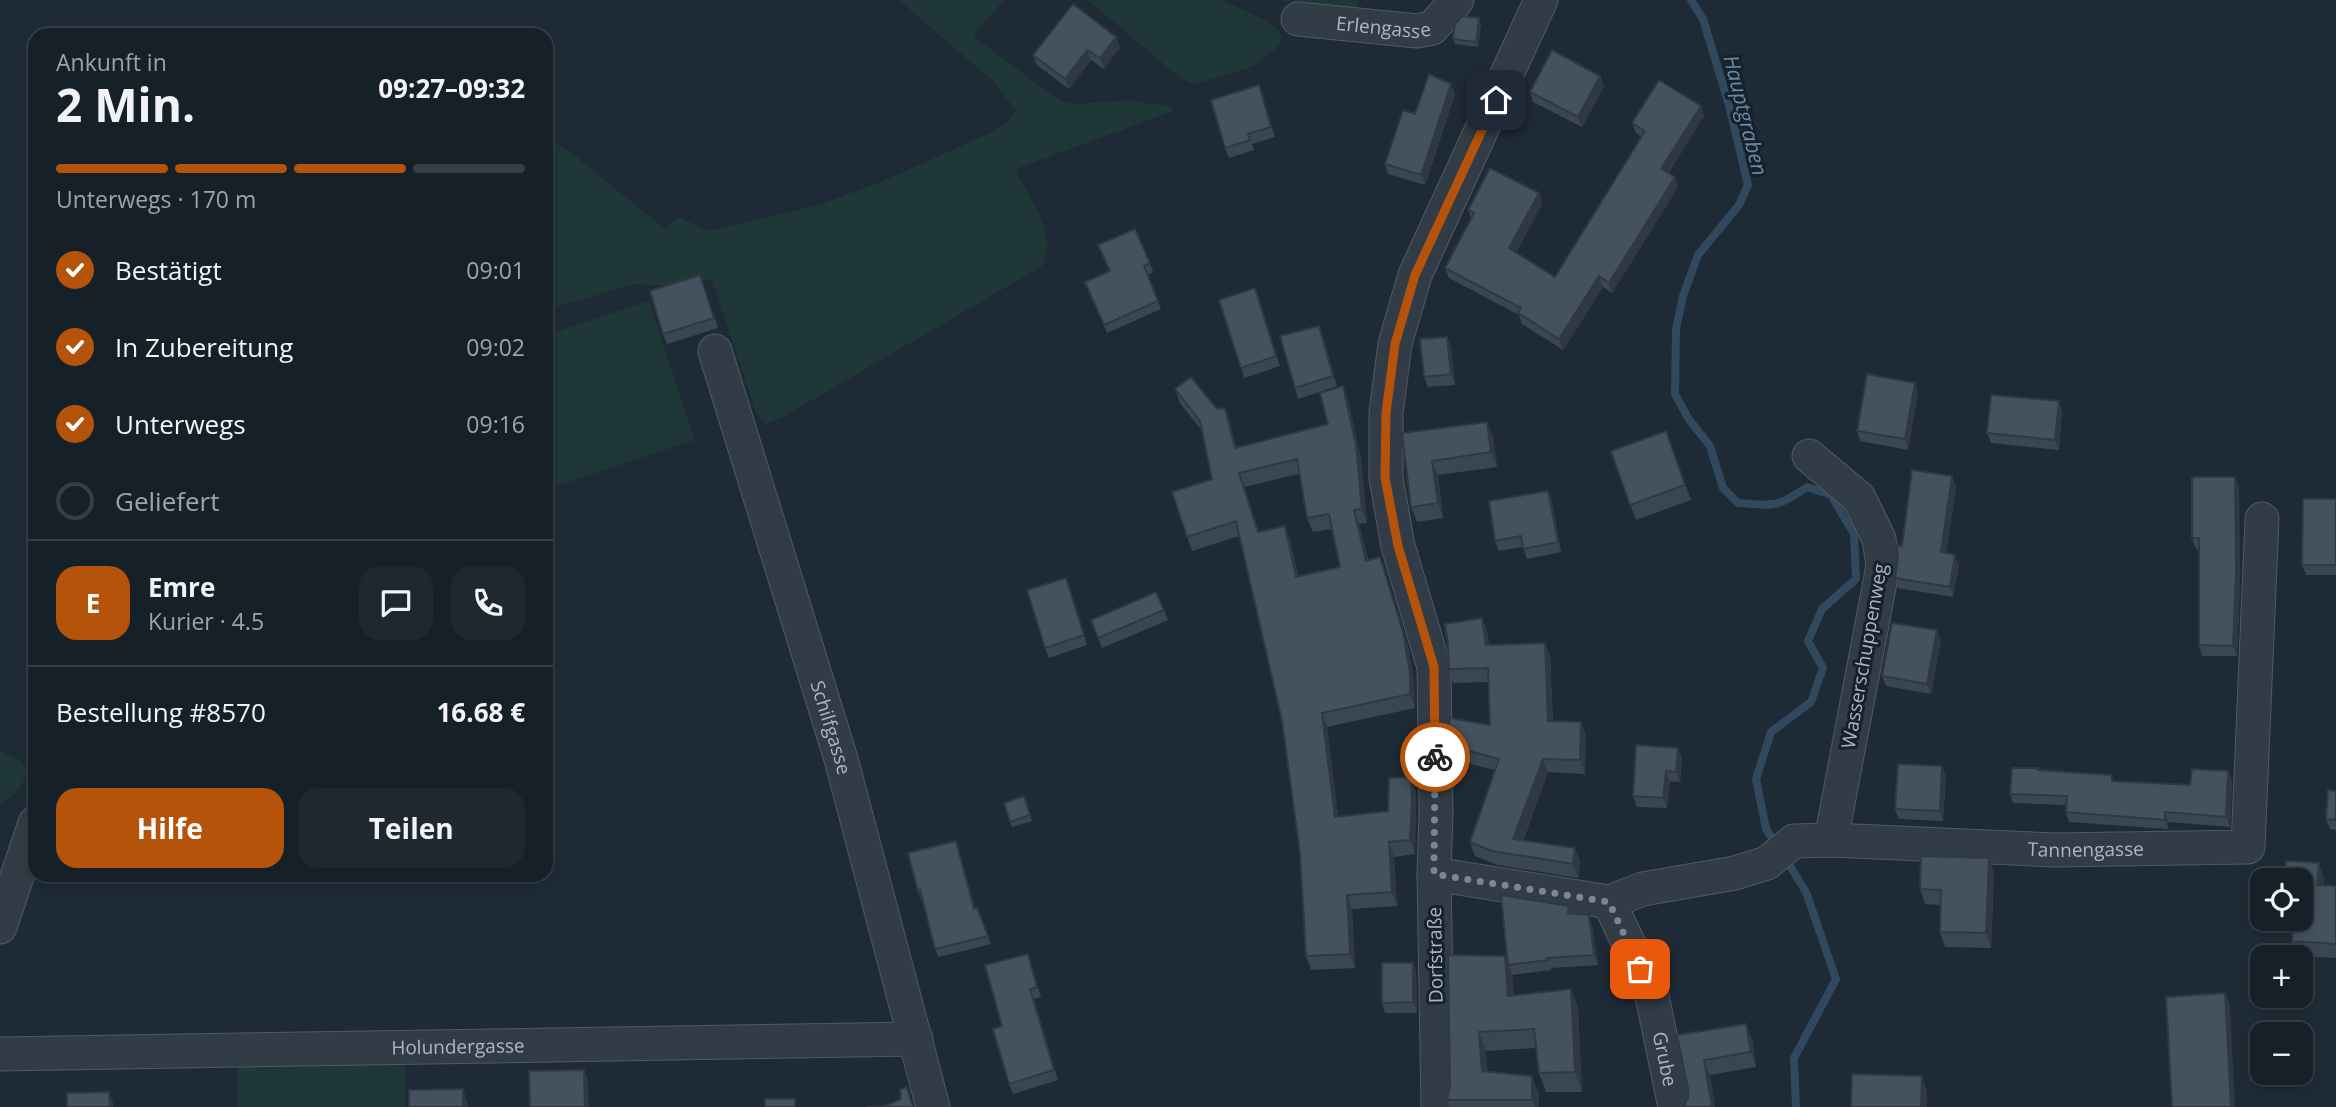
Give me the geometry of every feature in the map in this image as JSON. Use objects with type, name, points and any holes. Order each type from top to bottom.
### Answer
[{"type":"street","name":"Erlengasse","points":[[1298,19],[1417,31],[1432,28],[1457,0]]},
{"type":"street","name":"Dorfstraße","points":[[1438,1107],[1434,667],[1398,546],[1385,478],[1386,413],[1395,344],[1415,275],[1541,0]]},
{"type":"street","name":"Schilfgasse","points":[[715,351],[841,759],[933,1107]]},
{"type":"street","name":"Wasserschuppenweg","points":[[1809,456],[1859,498],[1880,538],[1883,566],[1831,840]]},
{"type":"street","name":"Tannengasse","points":[[1609,902],[1643,890],[1735,873],[1767,863],[1794,841],[1831,840],[2054,850],[2248,847],[2262,519]]},
{"type":"street","points":[[0,927],[28,844]]},
{"type":"street","points":[[1434,874],[1609,902]]},
{"type":"street","name":"Grube","points":[[1609,902],[1651,991],[1675,1107]]},
{"type":"street","name":"Holundergasse","points":[[0,1054],[916,1039]]},
{"type":"green space","points":[[899,0],[1004,0],[974,34],[975,38],[1059,100],[1073,104],[1132,100],[1173,108],[1171,112],[1015,169],[1045,229],[1046,254],[1041,267],[781,418],[765,424],[757,415],[712,279],[670,286],[634,284],[553,308],[553,141],[666,230],[673,221],[680,218],[710,231],[819,205],[885,180],[994,131],[1016,111],[994,82]]},
{"type":"green space","points":[[1088,0],[1222,0],[1269,22],[1280,32],[1281,44],[1254,66],[1195,84],[1180,78]]},
{"type":"green space","points":[[1276,0],[1359,0],[1358,9]]},
{"type":"green space","points":[[649,301],[695,440],[556,486],[553,477],[553,333]]},
{"type":"green space","points":[[0,751],[21,761],[28,773],[13,795],[0,803]]},
{"type":"green space","points":[[406,1062],[405,1107],[237,1107],[237,1063]]},
{"type":"building","points":[[1073,4],[1116,37],[1100,58],[1087,50],[1065,79],[1033,55]]},
{"type":"building","points":[[1462,16],[1479,18],[1476,42],[1453,39],[1455,24]]},
{"type":"building","points":[[1552,50],[1600,76],[1578,117],[1530,92]]},
{"type":"building","points":[[1429,74],[1451,84],[1421,175],[1385,164],[1403,110],[1415,114]]},
{"type":"building","points":[[1659,80],[1701,106],[1661,169],[1675,177],[1609,283],[1599,276],[1559,339],[1518,313],[1521,308],[1445,268],[1474,213],[1468,210],[1490,168],[1539,193],[1509,248],[1555,277],[1645,131],[1632,123]]},
{"type":"building","points":[[1259,85],[1271,127],[1248,134],[1250,140],[1225,148],[1211,100]]},
{"type":"building","points":[[1135,229],[1150,263],[1144,266],[1158,301],[1104,325],[1085,282],[1110,271],[1098,245]]},
{"type":"building","points":[[700,275],[714,318],[663,334],[650,291]]},
{"type":"building","points":[[1255,288],[1276,356],[1241,368],[1219,300]]},
{"type":"building","points":[[1319,326],[1333,376],[1295,388],[1280,336]]},
{"type":"building","points":[[1447,337],[1451,374],[1424,377],[1420,339]]},
{"type":"building","points":[[1867,374],[1915,383],[1905,439],[1857,431]]},
{"type":"building","points":[[1191,377],[1217,409],[1225,408],[1235,448],[1328,424],[1320,393],[1343,386],[1356,445],[1362,509],[1354,510],[1366,561],[1380,557],[1403,632],[1410,674],[1410,694],[1322,713],[1335,817],[1388,811],[1389,778],[1411,777],[1412,800],[1410,840],[1389,842],[1392,892],[1347,895],[1350,954],[1306,956],[1300,853],[1282,721],[1236,521],[1187,537],[1172,492],[1212,479],[1200,421],[1175,389]],"holes":[[[1297,459],[1307,518],[1329,514],[1340,567],[1296,577],[1285,526],[1258,532],[1239,473]]]},
{"type":"building","points":[[1991,395],[2059,401],[2055,440],[1987,433]]},
{"type":"building","points":[[1487,422],[1491,452],[1432,461],[1438,503],[1411,507],[1402,433]]},
{"type":"building","points":[[1666,431],[1685,485],[1630,505],[1611,451]]},
{"type":"building","points":[[1912,470],[1952,476],[1941,552],[1955,555],[1950,587],[1895,578],[1897,545],[1902,546]]},
{"type":"building","points":[[2192,477],[2235,477],[2236,571],[2233,646],[2199,645],[2199,538],[2192,538]]},
{"type":"building","points":[[1548,491],[1558,542],[1523,549],[1521,536],[1495,541],[1489,501]]},
{"type":"building","points":[[2303,499],[2336,499],[2336,565],[2302,565]]},
{"type":"building","points":[[1066,578],[1084,635],[1045,648],[1027,590]]},
{"type":"building","points":[[1156,592],[1164,610],[1098,638],[1091,620]]},
{"type":"building","points":[[1482,618],[1486,645],[1545,643],[1548,721],[1581,722],[1580,760],[1543,759],[1513,839],[1575,848],[1573,864],[1492,851],[1470,842],[1499,759],[1450,746],[1449,718],[1490,725],[1488,668],[1449,669],[1445,624]]},
{"type":"building","points":[[1892,623],[1937,630],[1927,684],[1882,676]]},
{"type":"building","points":[[1636,745],[1678,748],[1676,772],[1666,771],[1663,798],[1633,796]]},
{"type":"building","points":[[1898,764],[1942,766],[1940,811],[1895,809]]},
{"type":"building","points":[[2012,768],[2112,775],[2112,781],[2190,785],[2192,769],[2228,771],[2226,817],[2165,812],[2165,820],[2066,812],[2067,796],[2010,794]]},
{"type":"building","points":[[2328,790],[2336,791],[2336,820],[2326,819]]},
{"type":"building","points":[[1024,796],[1030,815],[1010,822],[1004,803]]},
{"type":"building","points":[[956,841],[974,909],[977,908],[988,936],[935,949],[908,853]]},
{"type":"building","points":[[1921,856],[1989,858],[1986,933],[1940,932],[1941,890],[1920,889]]},
{"type":"building","points":[[2286,861],[2319,863],[2317,885],[2336,886],[2336,944],[2292,941],[2292,931],[2313,931],[2313,868],[2286,868]]},
{"type":"building","points":[[1501,895],[1569,906],[1568,913],[1589,915],[1594,955],[1547,958],[1548,960],[1508,965]]},
{"type":"building","points":[[1028,954],[1037,987],[1030,989],[1054,1070],[1009,1084],[993,1029],[1002,1026],[985,965]]},
{"type":"building","points":[[1448,955],[1505,956],[1508,996],[1571,989],[1575,1072],[1539,1073],[1534,1029],[1479,1032],[1482,1071],[1532,1076],[1532,1100],[1447,1100],[1450,1087]]},
{"type":"building","points":[[1382,963],[1413,963],[1413,1002],[1382,1003]]},
{"type":"building","points":[[2225,993],[2231,1107],[2172,1107],[2166,997]]},
{"type":"building","points":[[1746,1024],[1751,1052],[1704,1060],[1712,1107],[1685,1107],[1688,1088],[1677,1035]]},
{"type":"building","points":[[584,1070],[585,1107],[530,1107],[529,1071]]},
{"type":"building","points":[[1852,1074],[1922,1076],[1921,1107],[1851,1107]]},
{"type":"building","points":[[907,1087],[914,1107],[867,1107],[885,1106],[901,1099],[900,1089]]},
{"type":"building","points":[[463,1089],[463,1107],[409,1107],[409,1090]]},
{"type":"building","points":[[109,1092],[110,1107],[67,1107],[67,1093]]},
{"type":"building","points":[[765,1099],[795,1099],[795,1107],[765,1107]]},
{"type":"waterway","name":"Hauptgraben","points":[[1691,0],[1703,19],[1729,105],[1748,185],[1739,205],[1698,255],[1683,296],[1676,329],[1675,394],[1688,418],[1710,446],[1723,488],[1738,503],[1774,504],[1807,487],[1831,495],[1854,534],[1856,579],[1822,609],[1808,641],[1823,668],[1811,702],[1771,732],[1756,779],[1766,829],[1776,844]]},
{"type":"waterway","name":"Hauptgraben","points":[[1785,858],[1806,892],[1836,979],[1794,1058],[1796,1107]]},
{"type":"way so far","points":[[1435,757],[1434,874],[1609,902],[1640,969]]},
{"type":"route","points":[[1435,757],[1434,667],[1398,546],[1385,478],[1386,413],[1395,344],[1415,275],[1496,100]]}]
